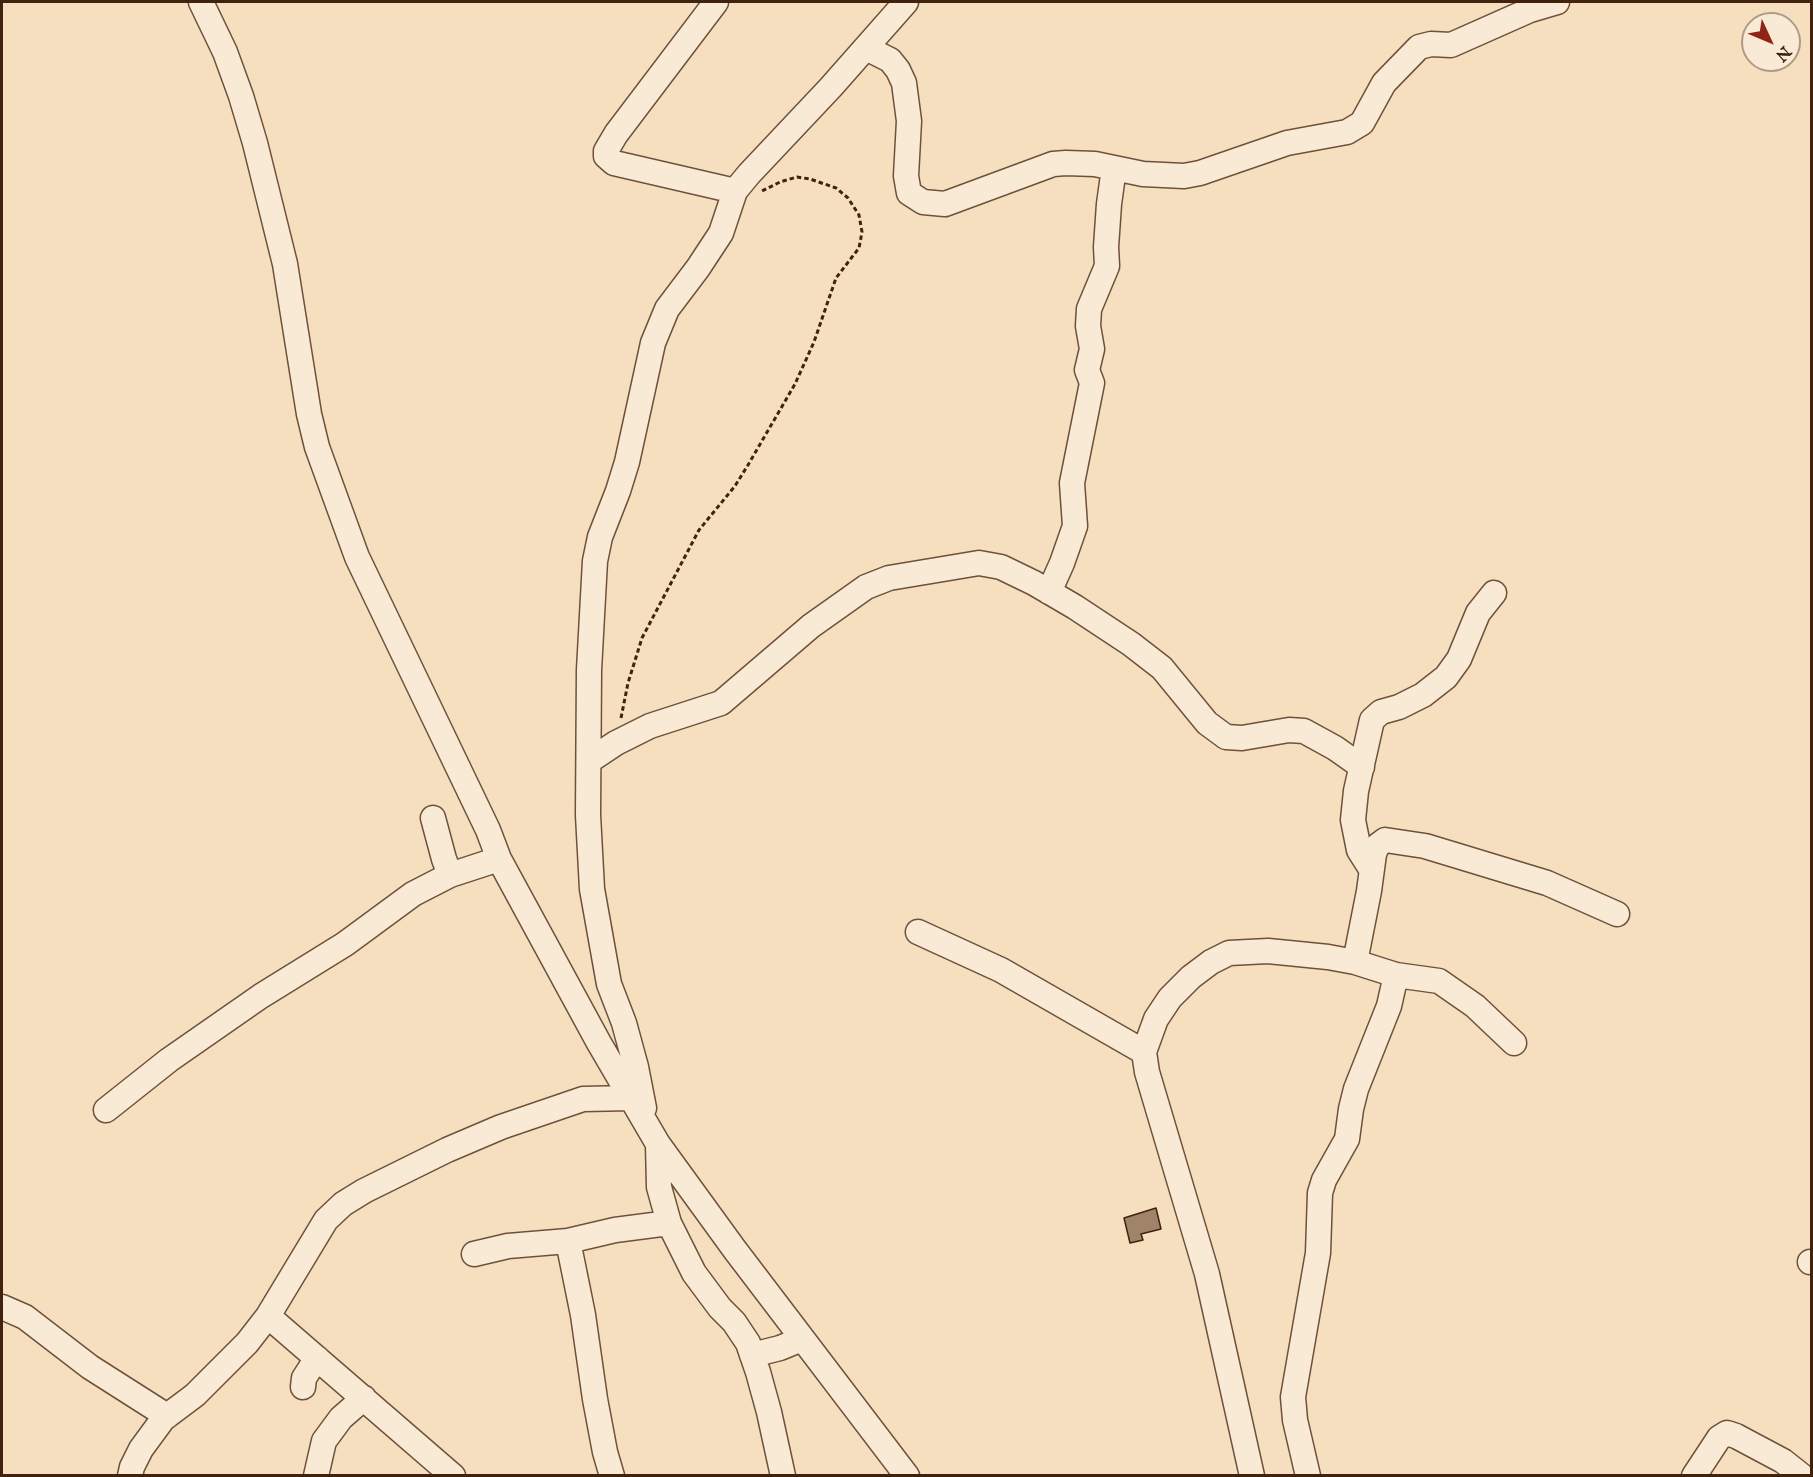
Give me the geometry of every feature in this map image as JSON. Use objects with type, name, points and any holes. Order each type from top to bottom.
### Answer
[{"type":"street","points":[[201,2],[225,52],[255,142],[285,264],[309,414],[330,486],[357,557],[488,830],[499,859],[599,1043],[653,1134],[802,1339],[907,1476]]},
{"type":"street","points":[[716,2],[616,134],[606,151],[606,156],[614,163],[735,191]]},
{"type":"street","points":[[783,1476],[769,1412],[748,1343],[694,1273],[669,1223],[659,1187],[653,1134],[624,1023],[609,984],[594,906],[588,814],[589,670],[595,561],[600,537],[627,462],[656,334],[667,309],[721,233],[735,191],[906,2]]},
{"type":"street","points":[[866,48],[890,60],[904,83],[909,121],[906,184],[909,193],[923,202],[945,204],[1053,165],[1079,163],[1143,174],[1184,176],[1200,173],[1287,143],[1347,132],[1362,123],[1384,83],[1419,47],[1431,44],[1451,45],[1530,10],[1557,2]]},
{"type":"street","points":[[1048,592],[1062,563],[1075,526],[1072,483],[1092,383],[1087,370],[1092,349],[1088,326],[1089,309],[1107,266],[1109,204],[1114,168]]},
{"type":"street","points":[[589,761],[616,743],[650,726],[722,703],[811,626],[866,587],[889,578],[986,563],[1006,570],[1084,613],[1162,668],[1207,723],[1221,734],[1236,739],[1289,730],[1304,731],[1335,748],[1362,767]]},
{"type":"street","points":[[1371,869],[1362,857],[1354,830],[1354,800],[1368,733],[1374,718],[1382,712],[1399,707],[1423,695],[1440,682],[1459,658],[1475,619],[1494,593]]},
{"type":"street","points":[[433,818],[450,875]]},
{"type":"street","points":[[1355,962],[1375,849],[1381,841],[1385,840],[1425,846],[1547,883],[1617,914]]},
{"type":"street","points":[[106,1110],[169,1060],[261,996],[345,944],[413,894],[450,875],[499,859]]},
{"type":"street","points":[[918,932],[1001,970],[1144,1052]]},
{"type":"street","points":[[1252,1476],[1207,1274],[1148,1072],[1144,1052],[1156,1019],[1170,998],[1191,977],[1220,956],[1241,952],[1268,951],[1355,962],[1396,975],[1429,979],[1444,984],[1475,1006],[1514,1043]]},
{"type":"street","points":[[1308,1476],[1295,1420],[1293,1397],[1318,1253],[1320,1193],[1324,1180],[1344,1147],[1356,1089],[1389,1006],[1396,975]]},
{"type":"street","points":[[130,1476],[141,1449],[167,1416],[195,1395],[216,1375],[268,1316],[326,1220],[343,1204],[364,1191],[447,1150],[539,1113],[584,1099],[632,1098]]},
{"type":"street","points":[[474,1254],[508,1246],[568,1241],[615,1230],[669,1223]]},
{"type":"street","points":[[568,1241],[583,1315],[599,1420],[612,1476]]},
{"type":"street","points":[[2,1307],[25,1317],[90,1367],[167,1416]]},
{"type":"street","points":[[268,1316],[453,1476]]},
{"type":"street","points":[[752,1355],[780,1348],[802,1339]]},
{"type":"street","points":[[303,1387],[304,1378],[318,1358]]},
{"type":"street","points":[[316,1476],[324,1441],[341,1418],[364,1398]]},
{"type":"street","points":[[1694,1476],[1719,1438],[1727,1433],[1783,1461],[1802,1476]]},
{"type":"path","points":[[616,743],[628,683],[642,638],[699,530],[748,465],[795,384],[814,342],[836,278],[859,248],[862,232],[859,215],[848,198],[836,188],[803,177],[788,179],[748,196],[735,191]]},
{"type":"building","points":[[1156,1208],[1161,1229],[1141,1234],[1143,1240],[1130,1243],[1124,1218]]}]
